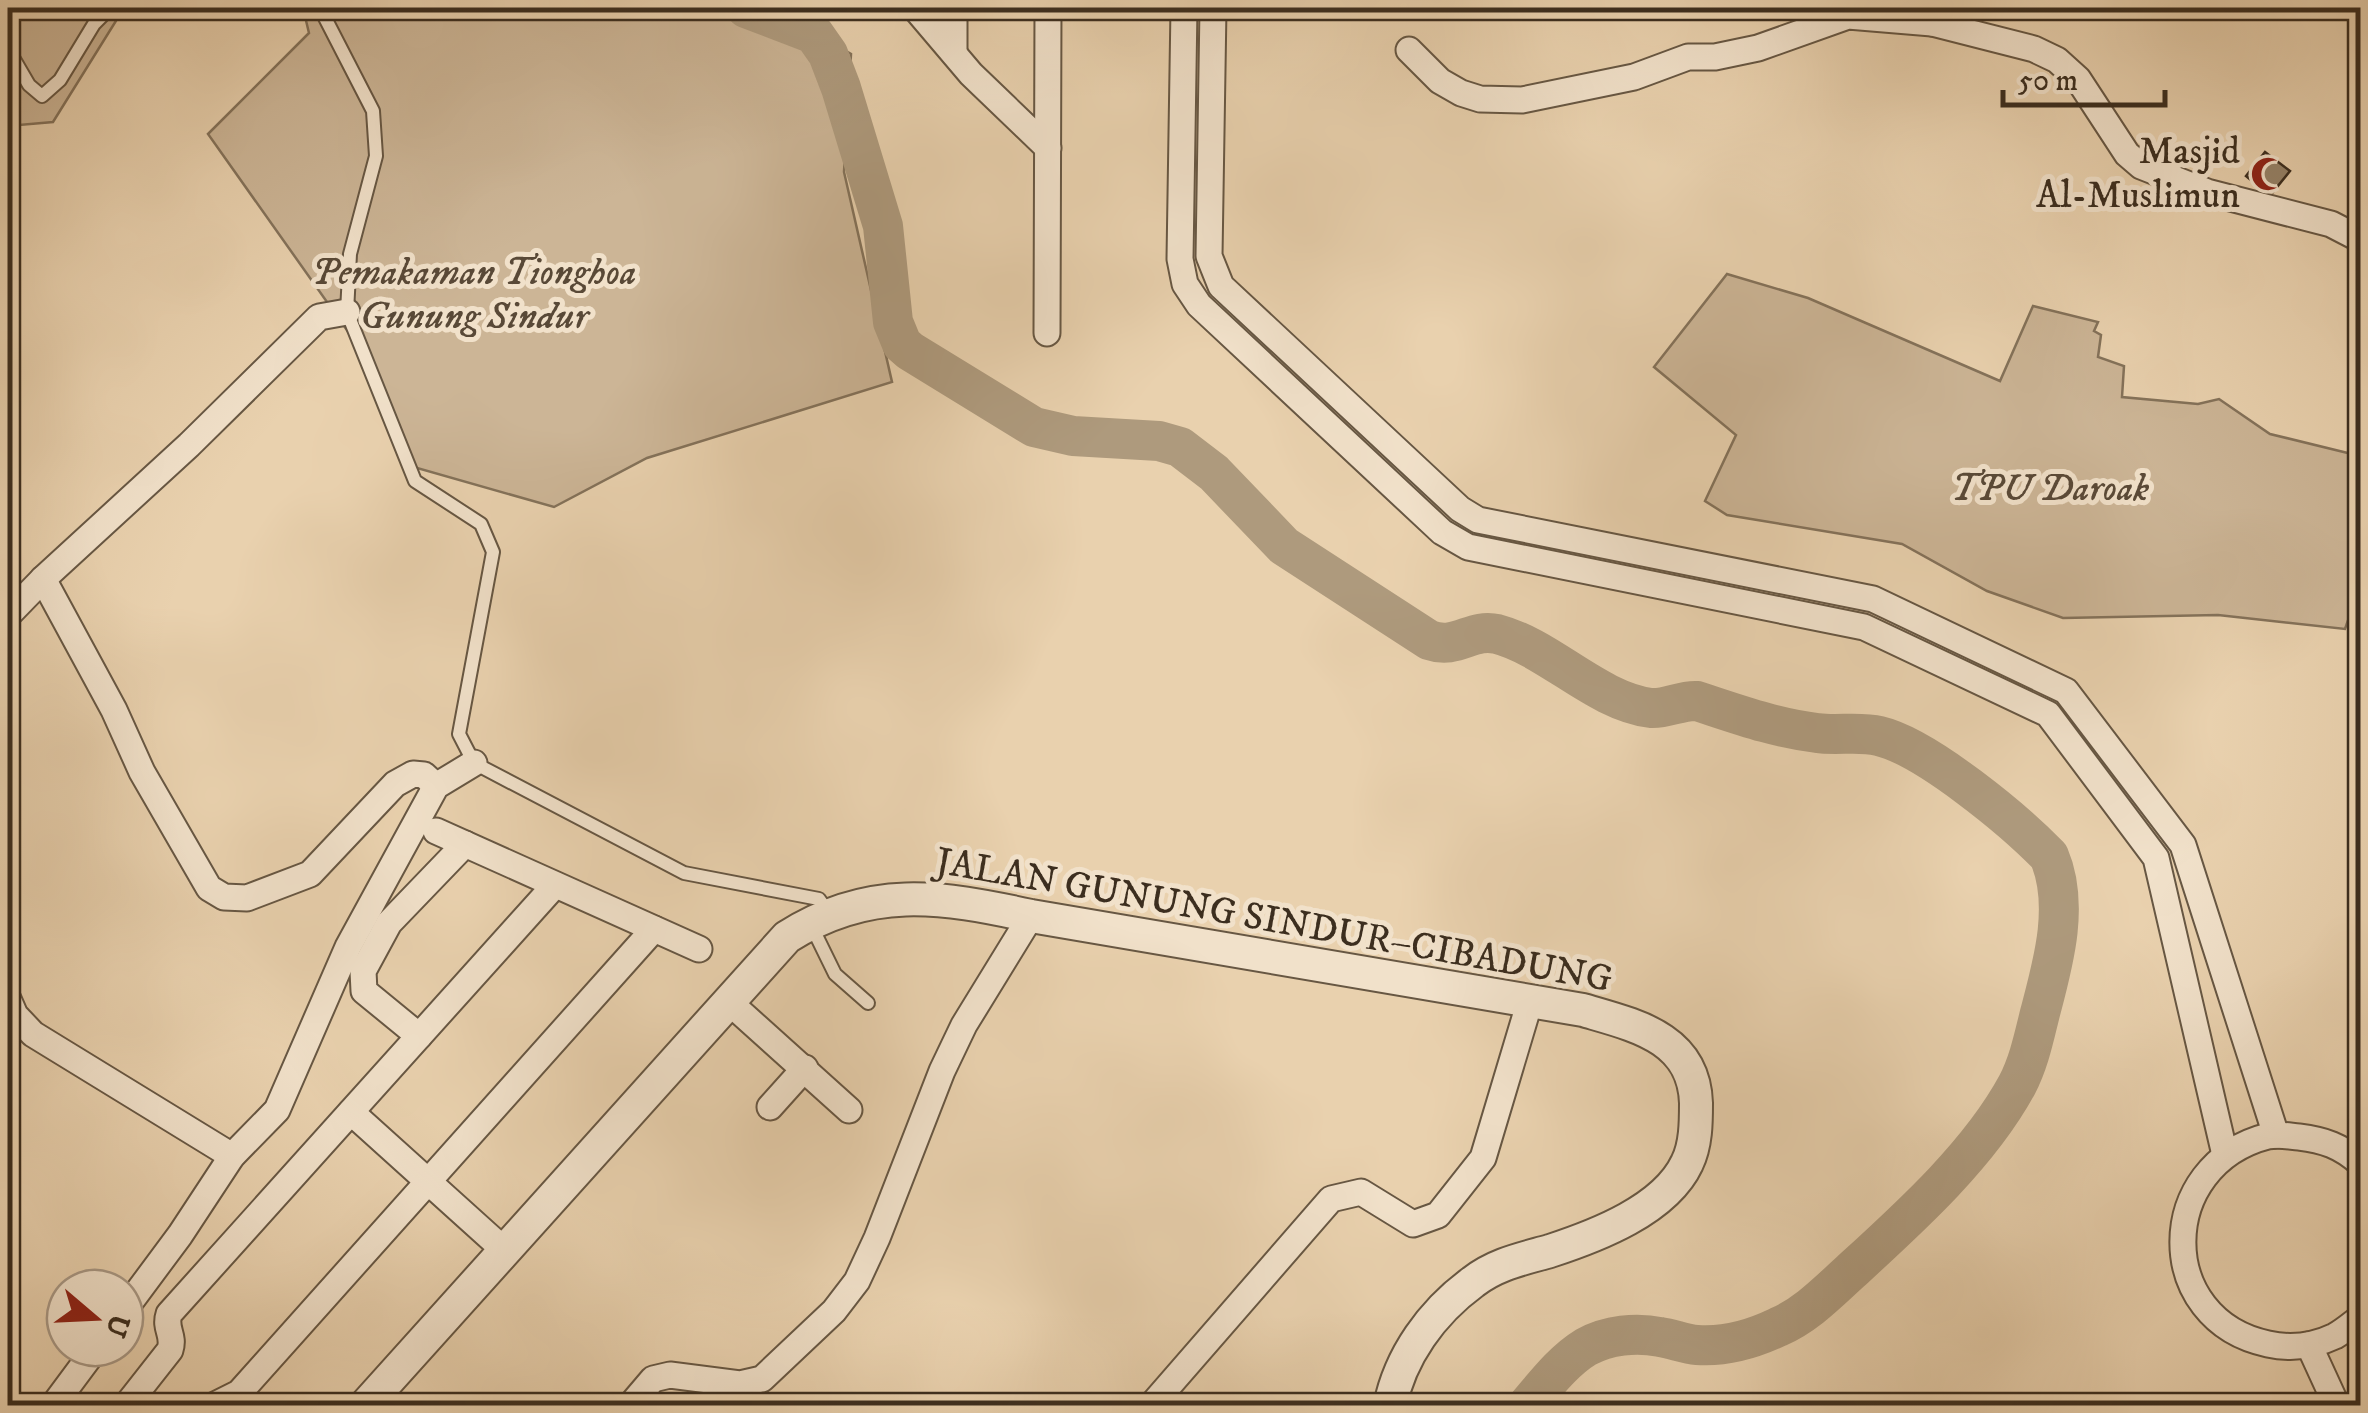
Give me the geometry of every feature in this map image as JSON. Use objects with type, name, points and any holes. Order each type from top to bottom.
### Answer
[{"type":"street","points":[[915,8],[971,74],[1048,148]]},
{"type":"street","points":[[954,8],[954,53]]},
{"type":"street","points":[[1048,8],[1048,334]]},
{"type":"street","points":[[1184,8],[1180,259],[1185,284],[1199,305],[1442,532],[1468,547],[1864,627],[2048,714],[2156,858],[2225,1155]]},
{"type":"street","points":[[1213,8],[1209,256],[1221,286],[1460,509],[1478,520],[1873,599],[2066,691],[2183,845],[2276,1134]]},
{"type":"street","points":[[1409,50],[1440,82],[1461,93],[1480,99],[1522,100],[1634,77],[1688,57],[1715,57],[1758,48],[1848,16],[1923,15],[2057,60],[2078,78],[2127,154],[2141,166],[2207,192],[2332,224],[2360,238]]},
{"type":"street","points":[[8,616],[42,578],[189,445],[319,316],[347,312]]},
{"type":"street","points":[[42,578],[114,710],[142,772],[209,888],[224,897],[247,898],[310,874],[395,784],[413,774],[424,775],[436,786]]},
{"type":"street","points":[[145,1282],[232,1156],[277,1110],[348,947],[436,786],[474,763]]},
{"type":"street","points":[[436,831],[699,949]]},
{"type":"street","points":[[419,1036],[364,991],[363,971],[389,924],[465,844]]},
{"type":"street","points":[[126,1406],[170,1350],[173,1341],[166,1322],[169,1314],[556,884]]},
{"type":"street","name":"JALAN GUNUNG SINDUR–CIBADUNG","points":[[365,1406],[787,937],[820,918],[872,902],[914,899],[987,906],[1583,1010],[1639,1026],[1675,1050],[1688,1068],[1696,1119],[1688,1161],[1678,1178],[1657,1199],[1592,1238],[1500,1265],[1473,1282],[1427,1326],[1408,1355],[1390,1406]]},
{"type":"street","points":[[630,1406],[653,1379],[670,1375],[740,1384],[762,1379],[834,1312],[857,1280],[877,1238],[964,1025],[1031,916]]},
{"type":"street","points":[[213,1406],[239,1393],[654,929]]},
{"type":"street","points":[[8,999],[15,1014],[33,1034],[232,1156]]},
{"type":"street","points":[[1151,1406],[1331,1199],[1361,1192],[1413,1224],[1438,1214],[1484,1158],[1530,1001]]},
{"type":"street","points":[[729,1002],[850,1110]]},
{"type":"street","points":[[770,1107],[804,1068]]},
{"type":"street","points":[[351,1112],[504,1250]]},
{"type":"street","points":[[2360,1164],[2350,1153],[2327,1141],[2276,1134],[2251,1141],[2225,1155],[2204,1175],[2190,1200],[2183,1228],[2183,1256],[2191,1284],[2206,1308],[2227,1328],[2252,1341],[2281,1347],[2309,1345],[2338,1335],[2360,1318]]},
{"type":"street","points":[[2309,1345],[2336,1406]]},
{"type":"street","points":[[53,1406],[81,1368]]},
{"type":"lane","points":[[8,49],[29,86],[42,96],[60,80],[94,24],[110,8]]},
{"type":"lane","points":[[320,8],[373,111],[376,156],[350,254],[347,312],[415,481],[481,524],[493,552],[459,734],[474,763],[684,873],[819,899],[834,974],[868,1003]]},
{"type":"green space","points":[[8,8],[124,8],[53,122],[8,126]]},
{"type":"green space","name":"Pemakaman Tionghoa Gunung Sindur","points":[[303,8],[493,8],[490,19],[495,8],[771,8],[851,54],[844,172],[892,382],[647,458],[554,507],[403,464],[349,333],[208,134],[309,33]]},
{"type":"green space","name":"TPU Daroak","points":[[1727,274],[1808,298],[2000,381],[2033,306],[2098,322],[2094,331],[2101,335],[2098,357],[2124,366],[2122,397],[2198,404],[2219,399],[2270,434],[2360,456],[2360,586],[2345,629],[2218,615],[2063,618],[1987,591],[1902,544],[1727,515],[1705,501],[1736,435],[1654,367]]},
{"type":"building","name":"Masjid Al-Muslimun","points":[[2265,152],[2290,171],[2273,192],[2262,189],[2246,176]]},
{"type":"waterway","points":[[746,8],[814,34],[828,54],[883,226],[893,322],[902,344],[910,351],[1034,427],[1073,436],[1159,441],[1180,447],[1214,473],[1284,546],[1429,640],[1448,642],[1497,634],[1536,650],[1611,695],[1651,708],[1697,701],[1801,731],[1879,736],[1944,769],[2049,856],[2058,894],[2057,934],[2028,1058],[2001,1111],[1963,1161],[1896,1230],[1825,1295],[1788,1322],[1749,1338],[1718,1345],[1641,1335],[1603,1340],[1570,1359],[1527,1406]]},
{"type":"place","name":"Masjid Al-Muslimun","points":[[2268,174]]}]
